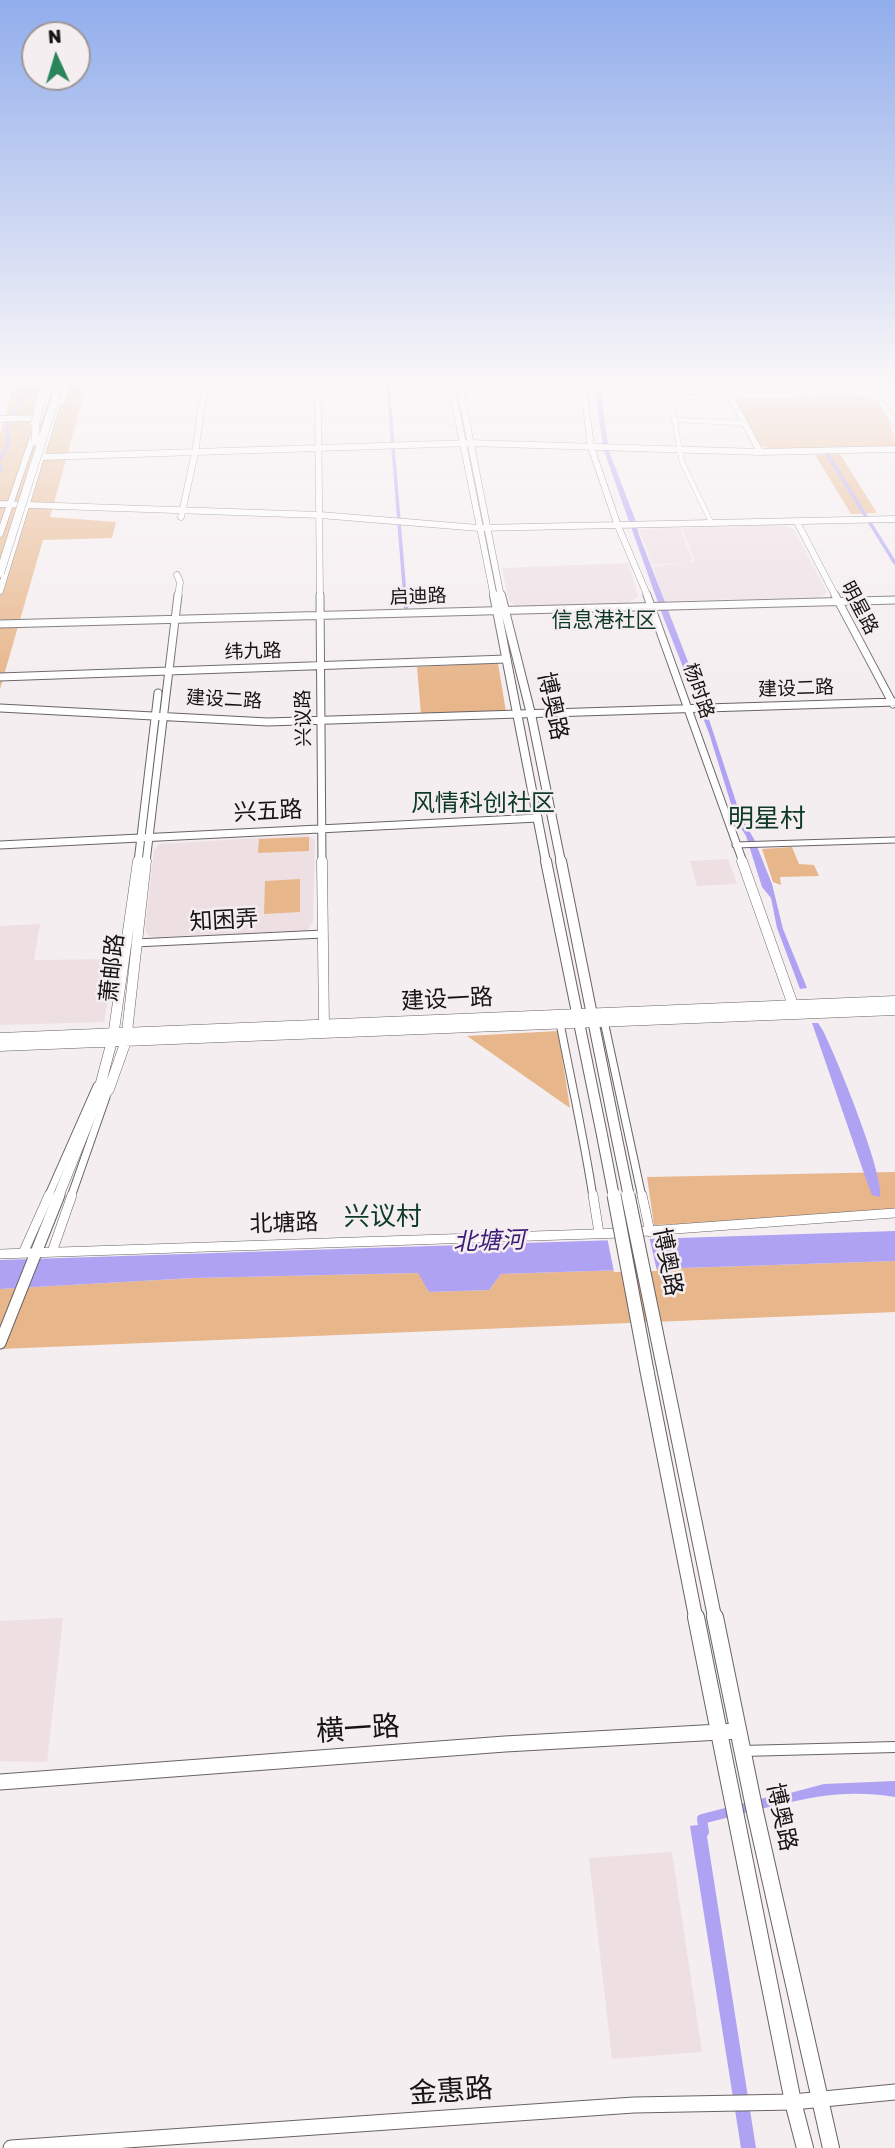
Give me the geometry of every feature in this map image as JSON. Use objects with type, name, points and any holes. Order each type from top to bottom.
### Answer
[{"type":"highway","points":[[0,550],[22,484]]},
{"type":"highway","points":[[0,573],[31,484]]},
{"type":"main road","points":[[0,534],[17,484]]},
{"type":"main road","points":[[0,591],[33,484]]},
{"type":"main road","name":"博奥路","points":[[474,484],[576,1018],[793,2102],[805,2148]]},
{"type":"main road","name":"博奥路","points":[[500,611],[531,714],[753,1804],[831,2148]]},
{"type":"street","points":[[181,515],[189,484]]},
{"type":"street","points":[[189,515],[193,484]]},
{"type":"street","name":"兴议路","points":[[320,484],[318,615],[322,719],[324,1029]]},
{"type":"street","name":"杨时路","points":[[604,484],[618,526],[655,608],[793,1005]]},
{"type":"street","points":[[694,484],[712,524]]},
{"type":"street","points":[[0,507],[26,506],[181,515],[320,516],[483,528],[895,519]]},
{"type":"street","name":"明星路","points":[[797,522],[894,704]]},
{"type":"street","points":[[23,1253],[97,1085],[113,1037],[132,943],[177,575]]},
{"type":"street","name":"启迪路","points":[[0,624],[895,600]]},
{"type":"street","name":"纬九路","points":[[0,677],[506,659]]},
{"type":"street","name":"建设二路","points":[[0,703],[254,722],[518,712],[531,714],[706,707],[894,704]]},
{"type":"street","name":"建设二路","points":[[0,708],[159,714]]},
{"type":"street","name":"兴五路","points":[[0,845],[538,818]]},
{"type":"street","points":[[739,845],[895,840]]},
{"type":"street","name":"知困弄","points":[[132,943],[323,934]]},
{"type":"street","name":"萧邮路","points":[[0,1343],[93,1110],[109,1089],[127,1037],[132,943]]},
{"type":"street","name":"建设一路","points":[[0,1038],[127,1037],[895,1002]]},
{"type":"street","name":"建设一路","points":[[591,1017],[604,1021],[895,1010]]},
{"type":"street","name":"建设一路","points":[[324,1029],[560,1023],[576,1018]]},
{"type":"street","points":[[604,1021],[650,1232]]},
{"type":"street","points":[[560,1023],[573,1092],[579,1108],[600,1233]]},
{"type":"street","name":"建设一路","points":[[0,1046],[113,1037]]},
{"type":"street","points":[[93,1110],[97,1085]]},
{"type":"street","points":[[52,1252],[109,1089]]},
{"type":"street","name":"北塘路","points":[[0,1254],[650,1232],[895,1213]]},
{"type":"street","name":"横一路","points":[[0,1782],[505,1744],[738,1731]]},
{"type":"street","points":[[742,1751],[895,1747]]},
{"type":"street","name":"金惠路","points":[[11,2148],[634,2105],[793,2102],[895,2092]]},
{"type":"shaded area","points":[[0,484],[59,484],[50,517],[116,522],[112,538],[43,540],[0,689]]},
{"type":"shaded area","points":[[616,484],[622,484],[635,519],[702,698],[741,817],[754,839],[772,884],[783,929],[807,988],[800,989],[777,928],[771,898],[762,887],[746,836],[736,820],[709,733],[662,614]]},
{"type":"shaded area","points":[[833,484],[859,484],[877,513],[851,514]]},
{"type":"shaded area","points":[[783,525],[794,529],[827,592],[821,597],[666,601],[663,598],[653,567],[695,561],[682,528]]},
{"type":"shaded area","points":[[680,528],[692,559],[688,562],[652,565],[639,529]]},
{"type":"shaded area","points":[[629,563],[638,597],[627,603],[517,607],[509,601],[502,568]]},
{"type":"shaded area","points":[[498,663],[506,712],[421,714],[417,667]]},
{"type":"shaded area","points":[[308,835],[315,840],[313,921],[308,930],[155,937],[149,936],[145,930],[154,850],[159,844]]},
{"type":"shaded area","points":[[309,837],[309,851],[258,853],[259,839]]},
{"type":"shaded area","points":[[792,847],[799,864],[814,865],[819,876],[780,877],[781,885],[773,882],[762,849]]},
{"type":"shaded area","points":[[728,859],[737,884],[697,886],[690,861]]},
{"type":"shaded area","points":[[300,879],[300,912],[264,914],[265,881]]},
{"type":"shaded area","points":[[40,924],[34,960],[115,959],[104,1022],[0,1025],[0,926]]},
{"type":"shaded area","points":[[812,1023],[818,1023],[822,1029],[847,1087],[875,1165],[880,1197],[872,1195]]},
{"type":"shaded area","points":[[558,1031],[570,1108],[467,1036]]},
{"type":"shaded area","points":[[895,1172],[895,1215],[654,1225],[647,1177]]},
{"type":"shaded area","points":[[895,1231],[895,1261],[501,1274],[489,1290],[429,1292],[418,1273],[194,1278],[0,1289],[0,1260]]},
{"type":"shaded area","points":[[895,1261],[895,1312],[0,1349],[0,1289],[194,1278],[419,1273],[429,1292],[489,1290],[501,1274]]},
{"type":"shaded area","points":[[63,1618],[47,1762],[0,1761],[0,1621]]},
{"type":"shaded area","points":[[895,1781],[895,1797],[836,1795],[778,1805],[775,1797],[824,1784]]},
{"type":"shaded area","points":[[705,1824],[756,2148],[741,2148],[690,1826]]},
{"type":"shaded area","points":[[672,1852],[702,2052],[612,2059],[589,1858]]},
{"type":"pier","points":[[649,1236],[657,1271],[614,1272],[607,1237]]},
{"type":"waterway","points":[[396,484],[405,597]]},
{"type":"waterway","points":[[846,484],[895,563]]},
{"type":"waterway","points":[[405,595],[406,607]]},
{"type":"waterway","points":[[704,1832],[702,1819],[784,1798]]},
{"type":"district","name":"信息港社区","points":[[604,621]]},
{"type":"district","name":"风情科创社区","points":[[483,804]]},
{"type":"district","name":"明星村","points":[[767,819]]},
{"type":"district","name":"兴议村","points":[[383,1217]]},
{"type":"water label","name":"北塘河","points":[[489,1242]]}]
